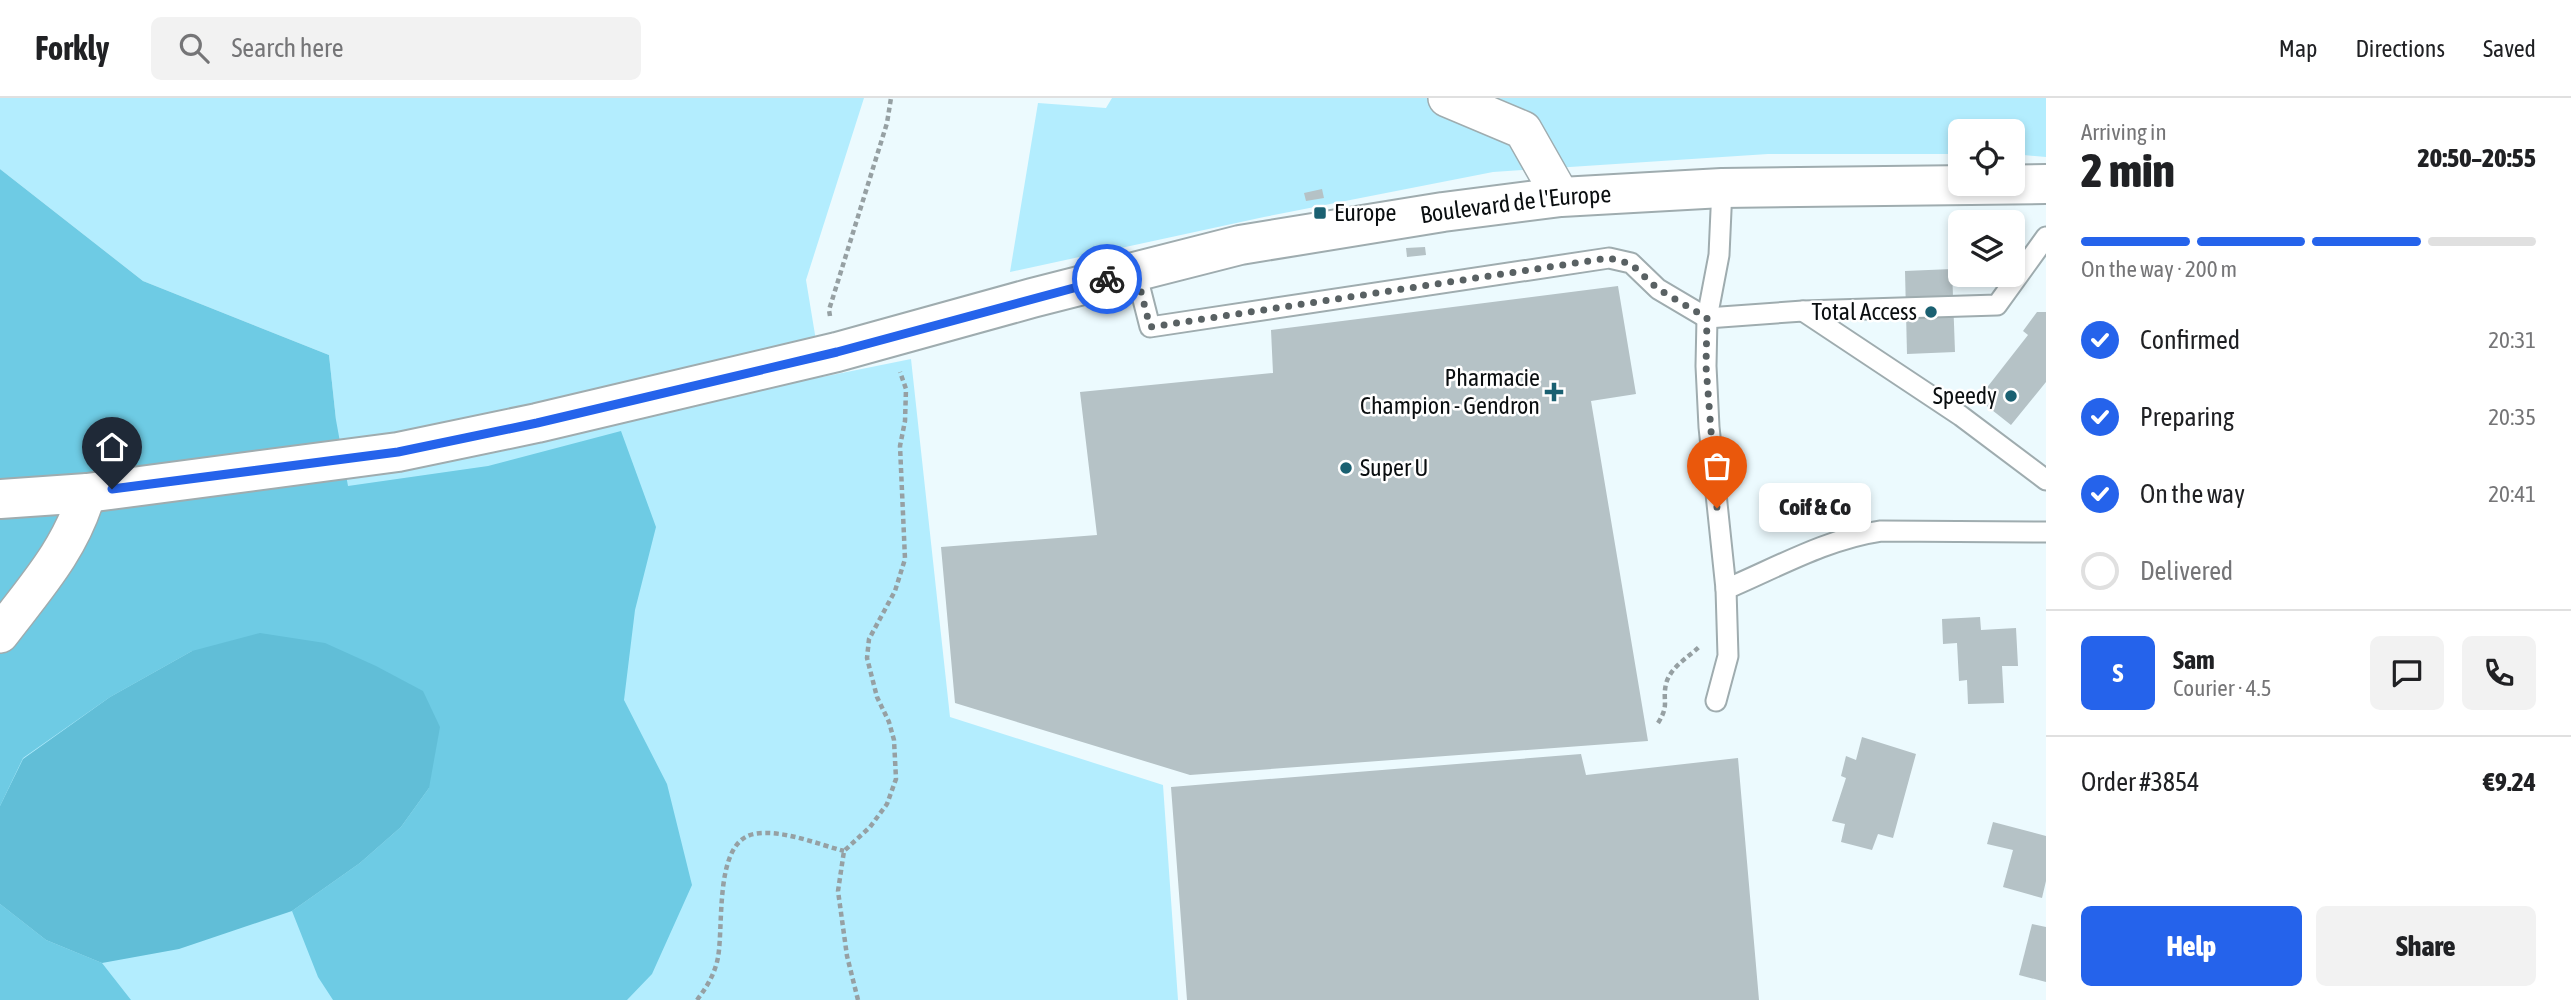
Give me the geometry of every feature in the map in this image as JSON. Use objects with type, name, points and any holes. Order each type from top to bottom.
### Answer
[{"type":"street","points":[[1447,98],[1523,130],[1561,197]]},
{"type":"street","name":"Boulevard de l'Europe","points":[[2025,185],[2046,184]]},
{"type":"street","name":"Boulevard de l'Europe","points":[[0,499],[87,493],[398,452],[537,423],[837,352],[1240,245],[1443,212],[1561,197],[1722,188],[1948,185]]},
{"type":"street","name":"Boulevard de l'Europe","points":[[2015,196],[2046,203]]},
{"type":"street","points":[[0,634],[60,555],[79,520],[87,493]]},
{"type":"lane","points":[[1716,701],[1728,656],[1726,589],[1709,427],[1706,366],[1707,318],[1720,255],[1722,188]]},
{"type":"lane","points":[[1136,272],[1150,327],[1609,258],[1631,264],[1658,289],[1707,318],[1803,311],[1997,305],[2046,237]]},
{"type":"lane","points":[[1803,311],[1961,416],[2046,480]]},
{"type":"lane","points":[[1726,589],[1837,541],[1858,535],[1881,531],[2046,532]]},
{"type":"path","points":[[837,352],[829,310],[887,123],[891,98]]},
{"type":"path","points":[[858,1000],[847,956],[838,891],[844,851],[870,827],[887,804],[896,779],[894,740],[877,697],[867,658],[869,639],[895,591],[905,559],[900,446],[905,421],[906,389],[888,338]]},
{"type":"path","points":[[697,1000],[709,982],[718,960],[724,874],[730,856],[744,838],[754,834],[783,835],[844,851]]},
{"type":"shaded area","points":[[0,98],[864,98],[806,280],[822,377],[911,359],[950,717],[1163,785],[1178,1000],[0,1000],[0,668],[336,420],[329,355],[143,281],[0,169]]},
{"type":"shaded area","points":[[1112,98],[2046,98],[2046,157],[2025,155],[2025,119],[1948,119],[1948,154],[1768,154],[1493,172],[1264,217],[1010,272],[1038,103],[1106,108]]},
{"type":"shaded area","points":[[0,169],[143,281],[329,355],[336,420],[348,486],[488,466],[621,431],[656,527],[635,610],[624,700],[667,784],[692,885],[652,974],[627,1000],[333,1000],[318,977],[292,911],[360,863],[401,827],[429,788],[192,651],[110,697],[23,758],[0,806]]},
{"type":"shaded area","points":[[260,633],[325,643],[423,691],[440,727],[429,788],[401,827],[360,863],[292,911],[179,949],[102,963],[46,940],[0,904],[0,806],[23,759],[110,697],[192,651]]},
{"type":"shaded area","points":[[0,904],[46,940],[102,963],[131,1000],[0,1000]]},
{"type":"building","points":[[1322,189],[1324,198],[1306,201],[1304,193]]},
{"type":"building","points":[[1425,247],[1426,255],[1407,257],[1406,248]]},
{"type":"building","points":[[1948,269],[1948,287],[1953,287],[1955,352],[1907,354],[1905,271]]},
{"type":"building","name":"Super U","points":[[1618,286],[1636,394],[1591,401],[1648,741],[1190,775],[955,703],[941,547],[1097,535],[1080,392],[1273,373],[1271,330]]},
{"type":"building","points":[[2037,312],[2046,312],[2046,382],[2011,425],[1978,399],[2028,335],[2023,331]]},
{"type":"building","points":[[1980,617],[1981,630],[2016,628],[2018,666],[2002,666],[2004,703],[1968,704],[1967,680],[1959,681],[1957,643],[1943,644],[1942,619]]},
{"type":"building","points":[[1862,737],[1916,754],[1893,838],[1878,834],[1872,850],[1841,842],[1845,824],[1832,821],[1846,778],[1841,776],[1846,756],[1856,760]]},
{"type":"building","points":[[1581,754],[1586,775],[1738,758],[1759,1000],[1187,1000],[1171,787]]},
{"type":"building","points":[[1993,822],[2046,836],[2046,881],[2042,898],[2003,887],[2013,850],[1987,844]]},
{"type":"building","points":[[2032,924],[2046,927],[2046,982],[2019,975]]},
{"type":"way so far","points":[[1107,279],[1136,272],[1150,327],[1609,258],[1631,264],[1658,289],[1707,318],[1709,427],[1717,508]]},
{"type":"place","name":"Europe","points":[[1320,213]]},
{"type":"place","name":"Total Access","points":[[1931,312]]},
{"type":"place","name":"Pharmacie Champion - Gendron","points":[[1554,392]]},
{"type":"place","name":"Speedy","points":[[2011,396]]},
{"type":"place","name":"Super U","points":[[1346,468]]},
{"type":"place","name":"Coif & Co","points":[[1717,508]]},
{"type":"route","points":[[112,489],[398,452],[537,423],[837,352],[1107,279]]}]
